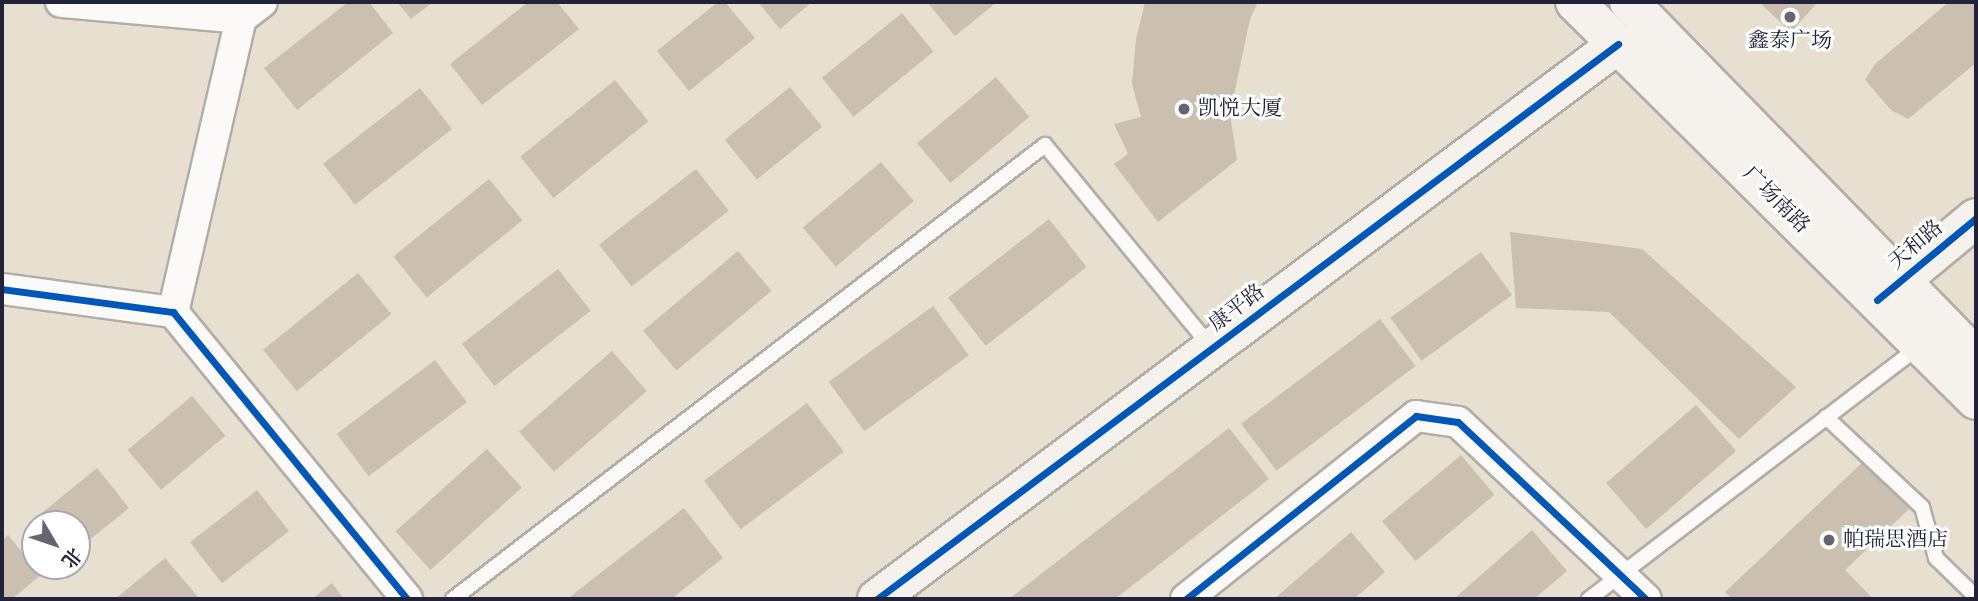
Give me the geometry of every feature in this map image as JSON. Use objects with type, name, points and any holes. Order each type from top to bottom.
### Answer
[{"type":"main road","name":"广场南路","points":[[1575,2],[1889,290],[1976,358]]},
{"type":"main road","name":"广场南路","points":[[1629,2],[1889,290],[1921,345],[1976,400]]},
{"type":"main road","name":"康平路","points":[[877,599],[1618,44]]},
{"type":"main road","name":"天和路","points":[[1889,290],[1976,218]]},
{"type":"street","points":[[61,2],[251,10],[173,312]]},
{"type":"street","points":[[2,289],[173,312],[407,599]]},
{"type":"street","points":[[1186,599],[1416,416],[1458,422],[1646,599]]},
{"type":"lane","points":[[453,599],[1045,145],[1212,348]]},
{"type":"lane","points":[[1589,599],[1921,345]]},
{"type":"lane","points":[[1826,417],[1922,507],[1936,558],[1976,597]]},
{"type":"building","points":[[348,2],[369,2],[393,33],[297,110],[264,68]]},
{"type":"building","points":[[397,2],[433,2],[411,19]]},
{"type":"building","points":[[528,2],[557,2],[579,29],[482,105],[450,64]]},
{"type":"building","points":[[718,2],[725,2],[755,38],[689,91],[657,51]]},
{"type":"building","points":[[758,2],[812,2],[780,29]]},
{"type":"building","points":[[927,2],[997,2],[955,36]]},
{"type":"building","name":"凯悦大厦","points":[[1145,2],[1258,2],[1250,19],[1230,114],[1237,160],[1158,222],[1114,164],[1128,154],[1114,124],[1141,117],[1132,84],[1136,39]]},
{"type":"building","name":"鑫泰广场","points":[[1759,2],[1818,2],[1791,32]]},
{"type":"building","points":[[1949,2],[1976,2],[1976,63],[1908,119],[1891,110],[1865,80],[1875,64]]},
{"type":"building","points":[[902,13],[933,52],[853,117],[822,78]]},
{"type":"building","points":[[996,77],[1029,117],[951,183],[917,143]]},
{"type":"building","points":[[615,80],[648,121],[554,198],[520,157]]},
{"type":"building","points":[[790,87],[822,127],[757,179],[725,140]]},
{"type":"building","points":[[420,88],[452,129],[355,205],[323,164]]},
{"type":"building","points":[[881,162],[914,201],[836,267],[803,228]]},
{"type":"building","points":[[696,169],[729,211],[632,286],[599,245]]},
{"type":"building","points":[[489,179],[522,220],[427,298],[393,256]]},
{"type":"building","points":[[1049,219],[1087,267],[986,346],[948,298]]},
{"type":"building","points":[[1510,232],[1642,249],[1796,387],[1739,439],[1609,312],[1516,308]]},
{"type":"building","points":[[738,251],[771,291],[676,371],[643,331]]},
{"type":"building","points":[[1481,252],[1512,295],[1422,361],[1390,318]]},
{"type":"building","points":[[558,269],[591,311],[494,386],[462,344]]},
{"type":"building","points":[[358,273],[391,314],[297,391],[263,350]]},
{"type":"building","points":[[933,306],[969,355],[864,431],[829,382]]},
{"type":"building","points":[[1380,319],[1416,366],[1277,471],[1241,424]]},
{"type":"building","points":[[612,351],[647,391],[554,472],[519,432]]},
{"type":"building","points":[[435,360],[467,402],[369,476],[337,434]]},
{"type":"building","points":[[192,396],[225,436],[161,490],[128,450]]},
{"type":"building","points":[[807,403],[844,452],[741,529],[704,481]]},
{"type":"building","points":[[1696,405],[1736,451],[1646,529],[1606,483]]},
{"type":"building","points":[[1229,428],[1269,479],[1115,599],[1009,599]]},
{"type":"building","points":[[487,449],[522,488],[430,570],[396,531]]},
{"type":"building","points":[[1461,455],[1494,495],[1416,561],[1382,521]]},
{"type":"building","name":"帕瑞思酒店","points":[[1864,461],[1909,509],[1845,570],[1873,599],[1732,599],[1725,592]]},
{"type":"building","points":[[97,468],[129,508],[91,539],[91,510],[45,510]]},
{"type":"building","points":[[257,490],[289,531],[222,583],[190,542]]},
{"type":"building","points":[[684,508],[723,558],[671,599],[567,599]]},
{"type":"building","points":[[1532,530],[1567,571],[1534,599],[1454,599]]},
{"type":"building","points":[[1351,532],[1385,572],[1354,599],[1274,599]]},
{"type":"building","points":[[8,535],[21,551],[21,580],[35,580],[12,599],[2,599],[2,541]]},
{"type":"building","points":[[165,558],[198,597],[196,599],[115,599]]},
{"type":"building","points":[[332,583],[344,599],[312,599]]},
{"type":"cycle path","points":[[877,599],[1618,44]]},
{"type":"cycle path","points":[[1877,300],[1976,218]]},
{"type":"cycle path","points":[[2,289],[173,312],[407,599]]},
{"type":"cycle path","points":[[1186,599],[1416,416],[1458,422],[1646,599]]},
{"type":"place","name":"鑫泰广场","points":[[1790,17]]},
{"type":"place","name":"凯悦大厦","points":[[1184,109]]},
{"type":"place","name":"帕瑞思酒店","points":[[1829,540]]}]
